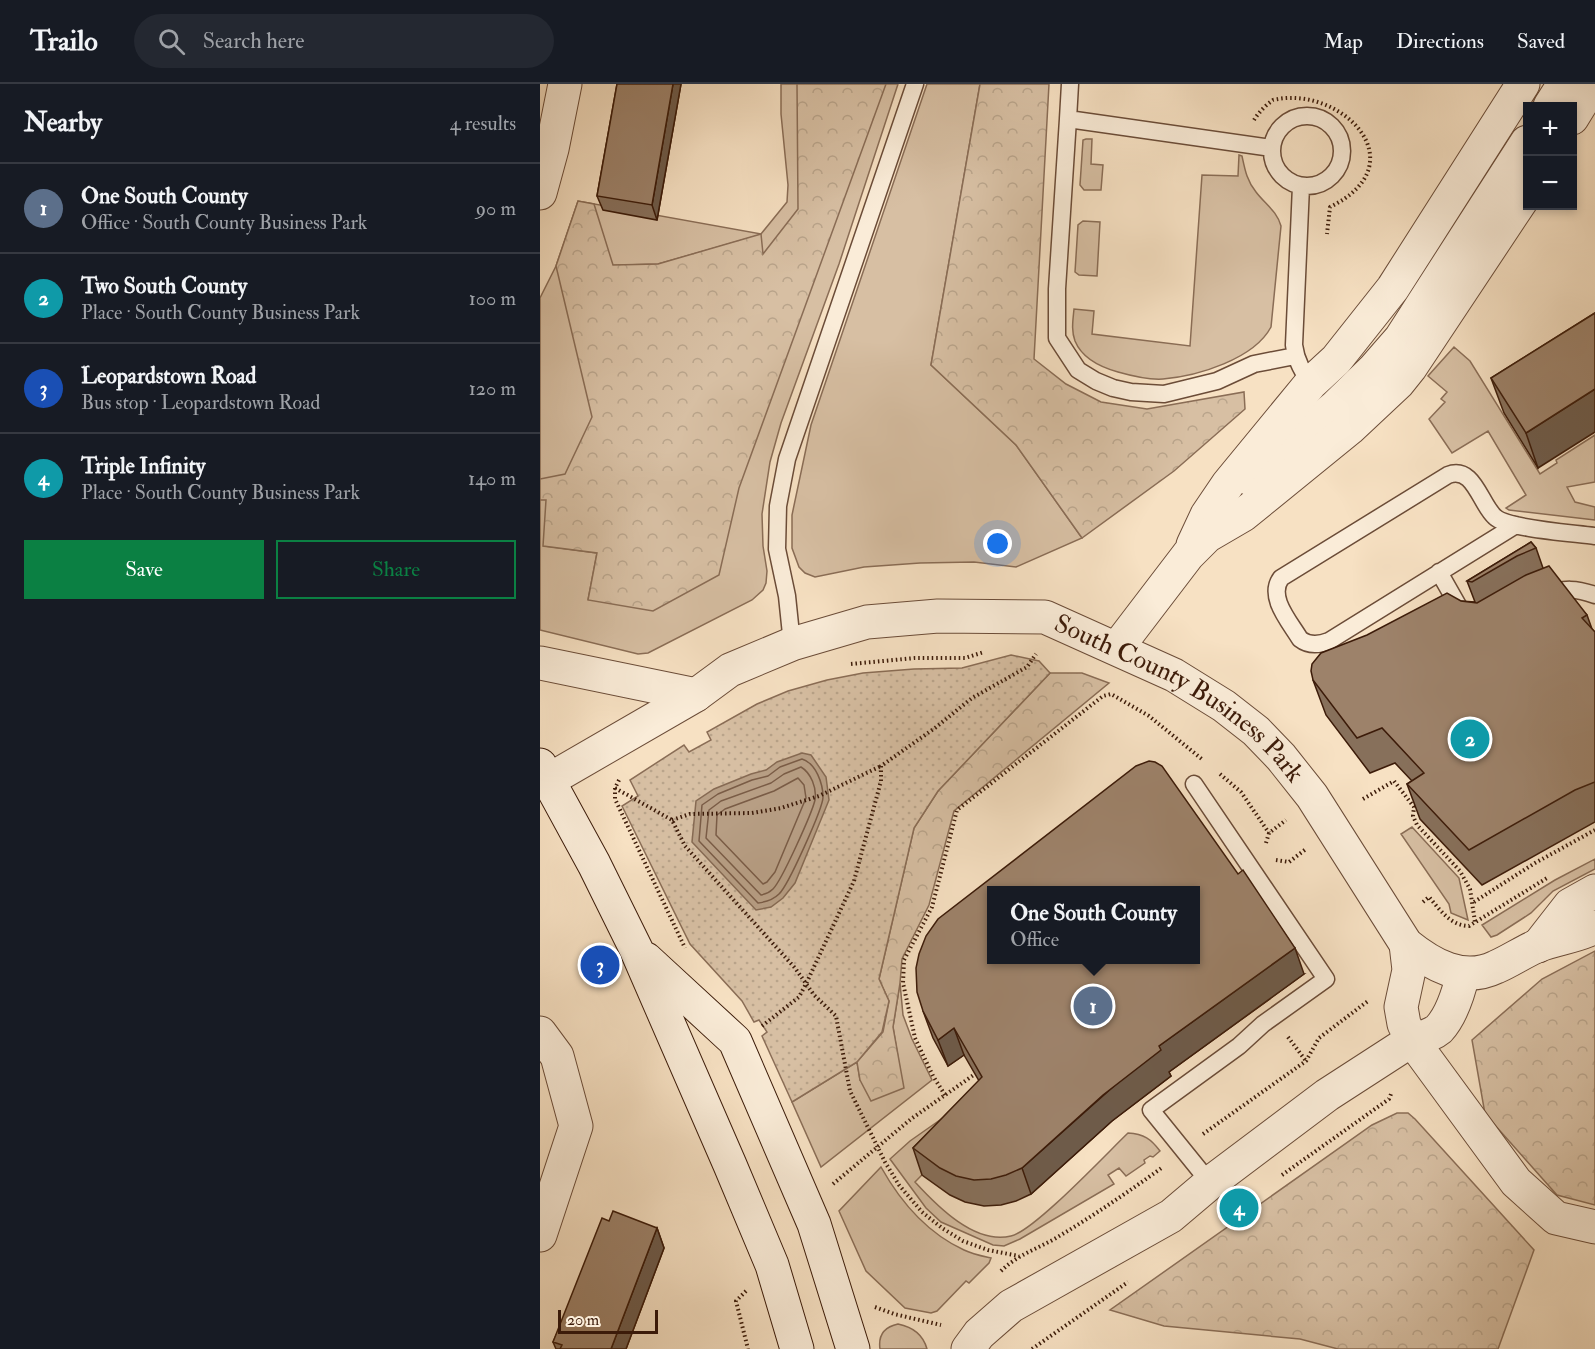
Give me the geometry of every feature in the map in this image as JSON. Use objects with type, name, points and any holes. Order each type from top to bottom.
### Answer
[{"type":"street","points":[[540,192],[552,149],[565,84]]},
{"type":"street","points":[[1197,546],[1207,515],[1303,370],[1336,360],[1393,288],[1523,84]]},
{"type":"street","points":[[1553,102],[1564,84]]},
{"type":"street","points":[[1577,110],[1593,84]]},
{"type":"street","points":[[1342,418],[1374,369],[1401,338],[1523,148]]},
{"type":"street","points":[[1117,648],[1197,546],[1243,515],[1342,418],[1398,383],[1523,198]]},
{"type":"street","name":"South County Business Park","points":[[544,772],[696,695],[730,670],[792,644],[867,622],[938,616],[1045,617],[1174,675],[1224,706],[1256,732],[1281,757],[1312,796],[1406,944],[1424,959],[1444,969],[1463,974],[1492,969],[1538,946],[1585,933],[1595,927]]},
{"type":"street","points":[[540,663],[696,695]]},
{"type":"street","points":[[544,772],[594,864],[636,949],[768,1255],[797,1349]]},
{"type":"street","name":"South County Business Park","points":[[1538,946],[1570,905],[1595,891]]},
{"type":"street","name":"South County Business Park","points":[[1406,944],[1409,970],[1401,1007],[1404,1024],[1412,1040],[1516,1182],[1556,1218],[1595,1227]]},
{"type":"street","points":[[636,949],[735,1041],[814,1224],[853,1349]]},
{"type":"street","points":[[968,1349],[979,1334],[1011,1306],[1171,1216],[1210,1183],[1327,1095],[1412,1040],[1439,1029],[1459,994],[1463,974]]},
{"type":"street","points":[[540,1034],[557,1056],[576,1126],[540,1235]]},
{"type":"lane","points":[[792,644],[787,596],[777,549],[778,506],[787,459],[915,84]]},
{"type":"lane","points":[[1070,84],[1057,289],[1057,338],[1078,370],[1113,388],[1131,393],[1164,394],[1217,381],[1254,364],[1303,370]]},
{"type":"lane","points":[[1316,117],[1327,122],[1336,130],[1343,153],[1334,175],[1319,184],[1301,186],[1282,177],[1276,168],[1272,148],[1275,136],[1282,126],[1298,118],[1316,117]]},
{"type":"lane","points":[[1068,119],[1272,148]]},
{"type":"lane","points":[[1301,186],[1294,345],[1303,370],[1342,418]]},
{"type":"lane","points":[[1516,525],[1329,642],[1320,645],[1304,643],[1300,639],[1277,598],[1278,583],[1281,578],[1456,472],[1465,474],[1496,519],[1516,525],[1595,536]]},
{"type":"lane","points":[[1439,572],[1467,621],[1477,626]]},
{"type":"lane","points":[[1529,605],[1563,590],[1575,589],[1595,595]]},
{"type":"lane","points":[[1194,784],[1326,979],[1151,1110],[1210,1183]]},
{"type":"path","points":[[1026,651],[1045,656]]},
{"type":"path","points":[[848,665],[915,658],[965,658],[986,652]]},
{"type":"path","points":[[672,820],[690,814],[752,813],[781,808],[819,796],[880,766],[935,728],[972,698],[1027,667],[1036,654]]},
{"type":"path","points":[[945,1095],[915,1038],[903,982],[904,960],[932,907],[957,810],[1103,696],[1111,694],[1149,716],[1209,765]]},
{"type":"path","points":[[757,1030],[799,997],[854,881],[881,781],[880,766]]},
{"type":"path","points":[[1217,772],[1241,792],[1269,833]]},
{"type":"path","points":[[627,773],[619,780],[615,788],[615,799],[620,814],[688,952]]},
{"type":"path","points":[[1363,799],[1394,781],[1414,807],[1413,816],[1417,825],[1460,871],[1474,902],[1475,922]]},
{"type":"path","points":[[615,788],[672,820],[685,846],[795,968],[814,995],[836,1016],[850,1091],[899,1185],[922,1212],[963,1241],[988,1250],[1019,1256]]},
{"type":"path","points":[[1279,811],[1293,830]]},
{"type":"path","points":[[1264,849],[1269,833],[1286,820]]},
{"type":"path","points":[[1474,902],[1595,830]]},
{"type":"path","points":[[1300,839],[1312,857]]},
{"type":"path","points":[[1271,859],[1289,862],[1307,849]]},
{"type":"path","points":[[1423,902],[1429,897],[1451,921],[1461,926],[1469,926],[1549,876]]},
{"type":"path","points":[[1203,1134],[1306,1061],[1319,1038],[1367,1003],[1371,996]]},
{"type":"path","points":[[1283,1030],[1306,1061]]},
{"type":"path","points":[[837,1180],[878,1146],[975,1074]]},
{"type":"path","points":[[1032,1349],[1136,1276]]},
{"type":"path","points":[[736,1301],[748,1349]]},
{"type":"path","points":[[874,1307],[894,1314],[941,1324]]},
{"type":"green space","points":[[781,84],[898,84],[839,264],[781,423],[770,462],[762,514],[763,546],[767,571],[763,590],[752,600],[648,653],[638,654],[540,630],[540,298],[556,266],[578,201],[761,234],[787,202],[788,185],[781,114]],"holes":[[[760,235],[588,600],[597,553],[544,546],[609,396],[557,267],[658,264]]]},
{"type":"green space","points":[[797,84],[886,84],[739,488],[719,575],[653,611],[588,600],[597,553],[543,546],[546,500],[540,500],[540,479],[565,474],[592,417],[556,266],[578,201],[594,204],[613,265],[658,264],[761,234],[763,254],[798,209]]},
{"type":"green space","points":[[927,84],[980,84],[931,365],[1016,445],[1082,538],[1016,567],[974,562],[920,563],[864,567],[815,577],[805,573],[799,567],[792,548],[792,515],[811,425]]},
{"type":"green space","points":[[980,84],[1049,84],[1034,359],[1066,384],[1101,402],[1147,409],[1244,392],[1245,409],[1174,471],[1082,538],[1016,445],[931,365]]},
{"type":"green space","points":[[1092,139],[1091,164],[1103,165],[1101,190],[1084,190],[1080,185],[1083,140]]},
{"type":"green space","points":[[1239,155],[1242,156],[1250,184],[1274,212],[1281,226],[1271,327],[1263,338],[1239,357],[1208,370],[1177,377],[1157,379],[1140,377],[1111,370],[1092,361],[1075,341],[1074,309],[1094,311],[1092,334],[1190,346],[1202,175],[1238,176]]},
{"type":"green space","points":[[1083,221],[1100,222],[1097,276],[1079,275],[1075,272],[1078,225]]},
{"type":"green space","points":[[1454,347],[1470,361],[1540,474],[1557,463],[1556,460],[1595,435],[1595,482],[1567,487],[1575,502],[1595,507],[1595,520],[1506,508],[1526,495],[1488,431],[1452,453],[1429,419],[1445,402],[1441,399],[1447,392],[1428,376]]},
{"type":"green space","points":[[1011,655],[1039,661],[1050,673],[938,791],[914,828],[879,979],[889,1001],[882,1032],[857,1062],[792,1102],[762,1036],[767,1032],[759,1020],[754,1022],[742,1001],[690,944],[622,806],[638,796],[630,780],[684,745],[689,752],[711,740],[707,732],[757,704],[788,691],[863,673],[962,668]]},
{"type":"green space","points":[[1050,673],[1082,673],[1109,683],[954,811],[929,905],[902,959],[893,1027],[904,1088],[871,1101],[860,1080],[857,1062],[883,1032],[889,1001],[879,979],[914,828],[938,791]]},
{"type":"green space","points":[[1412,827],[1459,878],[1468,920],[1451,913],[1449,904],[1401,834]]},
{"type":"green space","points":[[1595,859],[1595,869],[1553,891],[1531,913],[1497,935],[1491,937],[1482,925],[1555,880]]},
{"type":"green space","points":[[1595,951],[1595,1205],[1557,1195],[1485,1114],[1472,1040],[1542,979]]},
{"type":"green space","points":[[900,983],[903,1015],[932,1080],[821,1167],[792,1102],[857,1062],[860,1080],[903,1088],[893,1027]]},
{"type":"green space","points":[[967,1101],[978,1118],[915,1182],[946,1212],[984,1235],[1011,1236],[1022,1231],[1053,1206],[1128,1133],[1147,1138],[1160,1151],[1144,1160],[1145,1163],[1126,1176],[1119,1168],[1108,1175],[1114,1184],[1020,1239],[1004,1246],[993,1245],[941,1222],[926,1208],[890,1159],[910,1141]]},
{"type":"green space","points":[[1397,1113],[1408,1113],[1415,1119],[1534,1250],[1498,1349],[1338,1349],[1300,1339],[1164,1326],[1110,1310],[1372,1125]]},
{"type":"green space","points":[[881,1167],[906,1204],[938,1235],[964,1250],[991,1258],[989,1263],[969,1283],[966,1281],[937,1311],[931,1313],[905,1308],[866,1271],[839,1211]]},
{"type":"green space","points":[[898,1324],[917,1332],[927,1349],[880,1349],[883,1332]]},
{"type":"water","points":[[802,753],[811,755],[826,777],[829,800],[795,883],[783,898],[771,907],[756,910],[692,842],[696,801],[714,789],[766,770],[777,762]]},
{"type":"building","points":[[617,84],[673,84],[652,205],[597,196]]},
{"type":"building","points":[[1595,313],[1595,389],[1526,433],[1491,378]]},
{"type":"building","points":[[1531,542],[1536,548],[1517,556],[1472,582],[1467,581]]},
{"type":"building","points":[[1549,566],[1587,615],[1582,618],[1595,632],[1595,782],[1575,790],[1469,850],[1407,784],[1424,773],[1382,728],[1357,738],[1313,680],[1312,664],[1321,653],[1367,635],[1447,593],[1461,601],[1477,603],[1526,575]]},
{"type":"building","points":[[1149,761],[1162,766],[1238,874],[1243,870],[1295,948],[1159,1046],[1161,1050],[1103,1095],[1022,1168],[991,1179],[974,1180],[956,1176],[940,1168],[913,1148],[982,1077],[954,1028],[938,1040],[923,1011],[917,992],[916,968],[919,954],[926,936],[938,919],[1136,766]]},
{"type":"building","points":[[613,1211],[657,1228],[611,1349],[560,1349],[562,1345],[553,1342],[602,1218],[609,1221]]},
{"type":"place","name":"Two South County","points":[[1470,739]]},
{"type":"place","name":"Leopardstown Road","points":[[600,965]]},
{"type":"place","name":"One South County","points":[[1093,1006]]},
{"type":"place","name":"Triple Infinity","points":[[1239,1208]]}]
